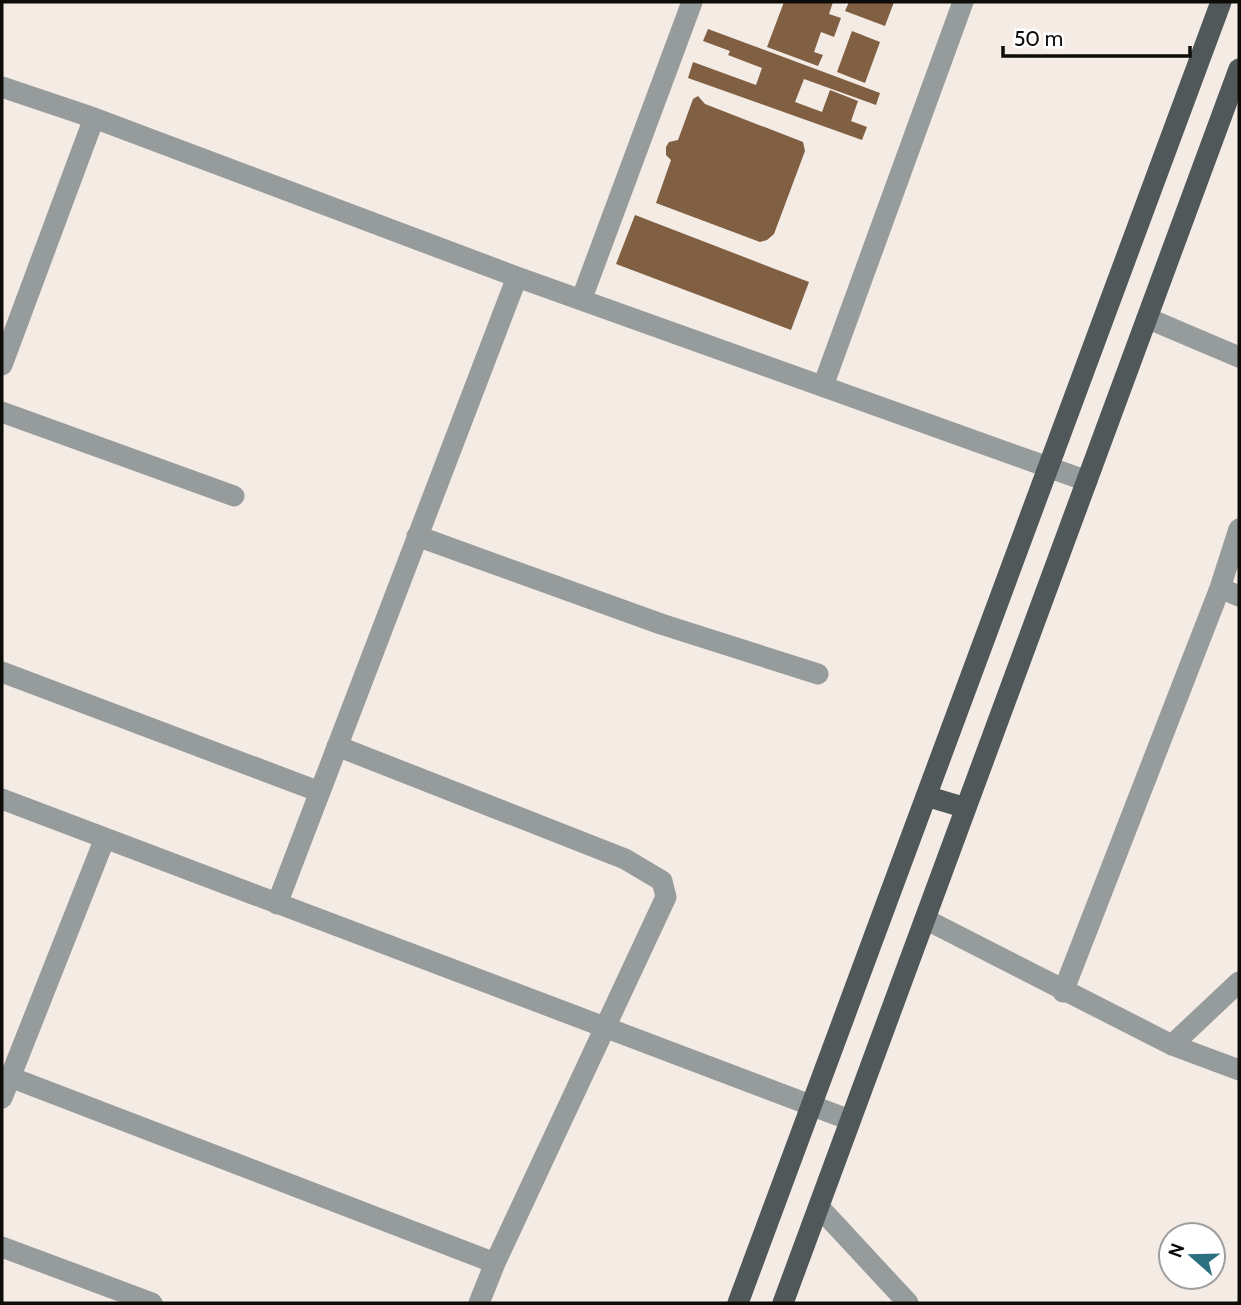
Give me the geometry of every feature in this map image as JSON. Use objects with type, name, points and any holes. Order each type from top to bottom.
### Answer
[{"type":"main road","points":[[738,1303],[1220,2]]},
{"type":"main road","points":[[783,1303],[1239,69]]},
{"type":"main road","points":[[926,796],[966,808]]},
{"type":"street","points":[[582,298],[692,2]]},
{"type":"street","points":[[823,386],[964,2]]},
{"type":"street","points":[[2,87],[94,118],[517,277],[582,298],[1087,481]]},
{"type":"street","points":[[2,365],[94,118]]},
{"type":"street","points":[[276,904],[517,277]]},
{"type":"street","points":[[1147,317],[1239,356]]},
{"type":"street","points":[[2,412],[234,496]]},
{"type":"street","points":[[1063,992],[1229,592],[1239,529]]},
{"type":"street","points":[[417,536],[661,624],[818,674]]},
{"type":"street","points":[[2,672],[320,792]]},
{"type":"street","points":[[337,746],[625,859],[662,881],[666,897],[495,1263],[480,1303]]},
{"type":"street","points":[[2,799],[850,1120]]},
{"type":"street","points":[[2,1098],[105,838]]},
{"type":"street","points":[[925,919],[1063,992],[1172,1045],[1239,1070]]},
{"type":"street","points":[[1172,1045],[1239,982]]},
{"type":"street","points":[[10,1077],[495,1263]]},
{"type":"street","points":[[818,1207],[908,1303]]},
{"type":"street","points":[[2,1247],[152,1303]]},
{"type":"building","points":[[784,2],[833,2],[829,14],[841,18],[834,37],[821,32],[814,52],[823,55],[818,66],[767,47]]},
{"type":"building","points":[[849,2],[894,2],[885,26],[845,11]]},
{"type":"building","points":[[708,29],[880,93],[876,105],[804,79],[795,102],[822,112],[830,90],[858,101],[851,121],[867,127],[862,140],[688,78],[693,62],[756,85],[762,68],[728,55],[730,51],[703,41]]},
{"type":"building","points":[[852,31],[880,42],[865,83],[837,72]]},
{"type":"building","points":[[698,96],[705,104],[803,142],[805,151],[774,234],[767,240],[760,242],[656,203],[671,160],[666,155],[666,147],[669,142],[678,140],[693,99]]},
{"type":"building","points":[[635,215],[809,282],[791,330],[616,264]]}]
